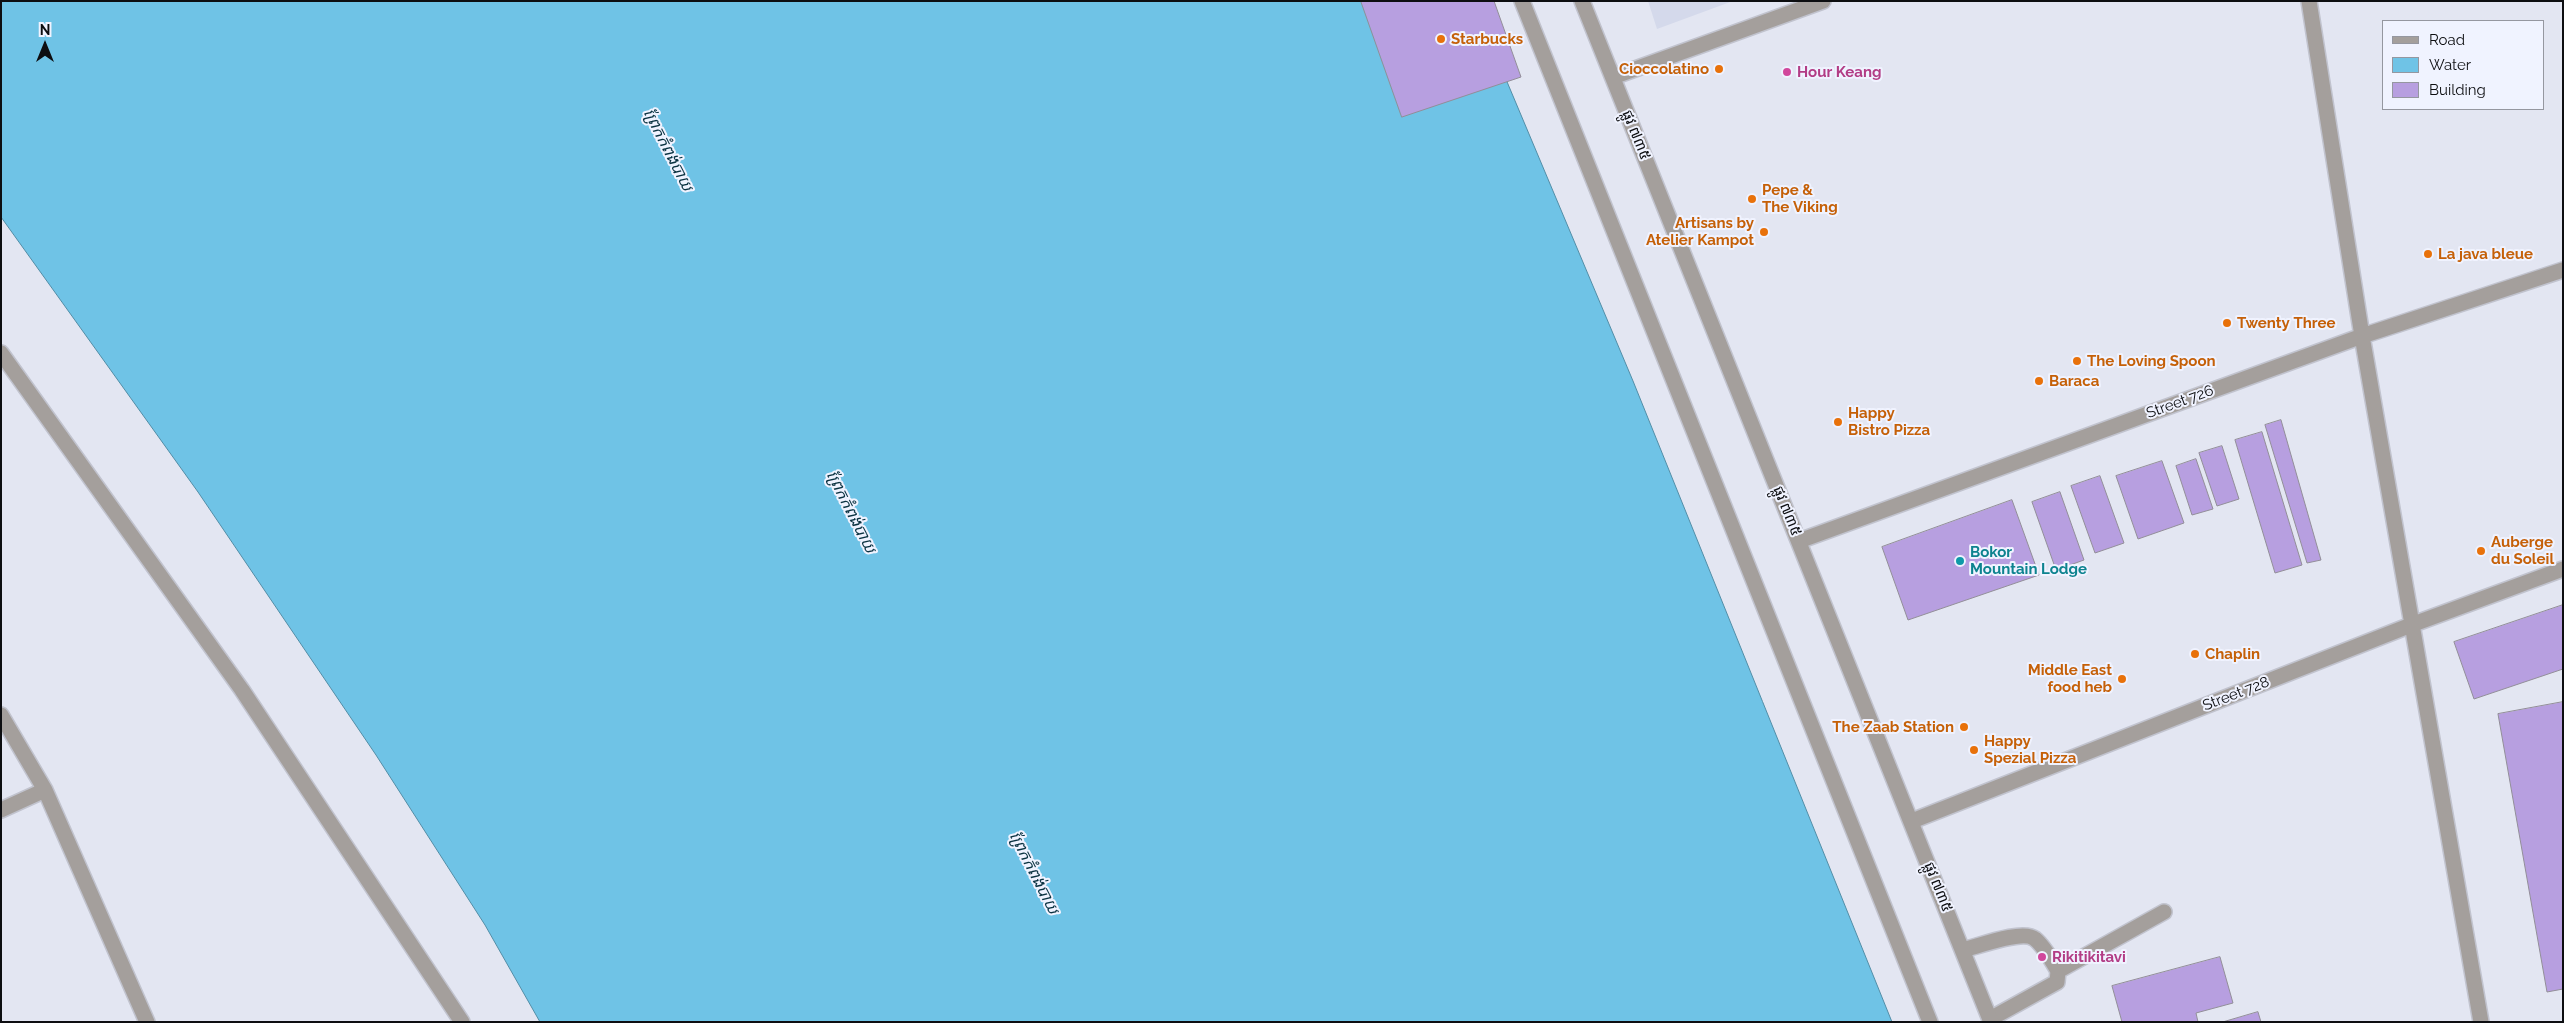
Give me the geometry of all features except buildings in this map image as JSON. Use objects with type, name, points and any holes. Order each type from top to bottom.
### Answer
[{"type":"street","points":[[1522,1],[1930,1022]]},
{"type":"street","name":"ផ្លូវ ៧៣៥","points":[[1582,1],[1991,1020]]},
{"type":"street","points":[[1613,77],[1823,1]]},
{"type":"street","points":[[2309,1],[2362,336],[2481,1022]]},
{"type":"street","name":"Street 726","points":[[1799,541],[2362,336],[2563,270]]},
{"type":"street","points":[[1,353],[242,690],[462,1022]]},
{"type":"street","name":"Street 728","points":[[1912,821],[2411,625],[2563,569]]},
{"type":"street","points":[[1,715],[45,790],[147,1022]]},
{"type":"street","points":[[1,810],[45,790]]},
{"type":"street","points":[[2058,971],[2164,912]]},
{"type":"street","points":[[1963,950],[2018,935],[2029,935],[2036,939],[2058,971],[2057,982],[2047,990],[1991,1020]]},
{"type":"shaded area","points":[[1648,1],[1733,1],[1657,29]]},
{"type":"water","name":"ព្រែកកំពង់បាយ","points":[[1,1],[1473,1],[1633,381],[1892,1022],[540,1022],[485,925],[376,755],[198,492],[1,217]]},
{"type":"place","name":"Starbucks","points":[[1441,39]]},
{"type":"place","name":"Cioccolatino","points":[[1719,69]]},
{"type":"place","name":"Hour Keang","points":[[1787,72]]},
{"type":"place","name":"Pepe & The Viking","points":[[1752,199]]},
{"type":"place","name":"Artisans by Atelier Kampot","points":[[1764,232]]},
{"type":"place","name":"La java bleue","points":[[2428,254]]},
{"type":"place","name":"Twenty Three","points":[[2227,323]]},
{"type":"place","name":"The Loving Spoon","points":[[2077,361]]},
{"type":"place","name":"Baraca","points":[[2039,381]]},
{"type":"place","name":"Happy Bistro Pizza","points":[[1838,422]]},
{"type":"place","name":"Auberge du Soleil","points":[[2481,551]]},
{"type":"place","name":"Bokor Mountain Lodge","points":[[1960,561]]},
{"type":"place","name":"Chaplin","points":[[2195,654]]},
{"type":"place","name":"Middle East food heb","points":[[2122,679]]},
{"type":"place","name":"The Zaab Station","points":[[1964,727]]},
{"type":"place","name":"Happy Spezial Pizza","points":[[1974,750]]},
{"type":"place","name":"Rikitikitavi","points":[[2042,957]]}]
